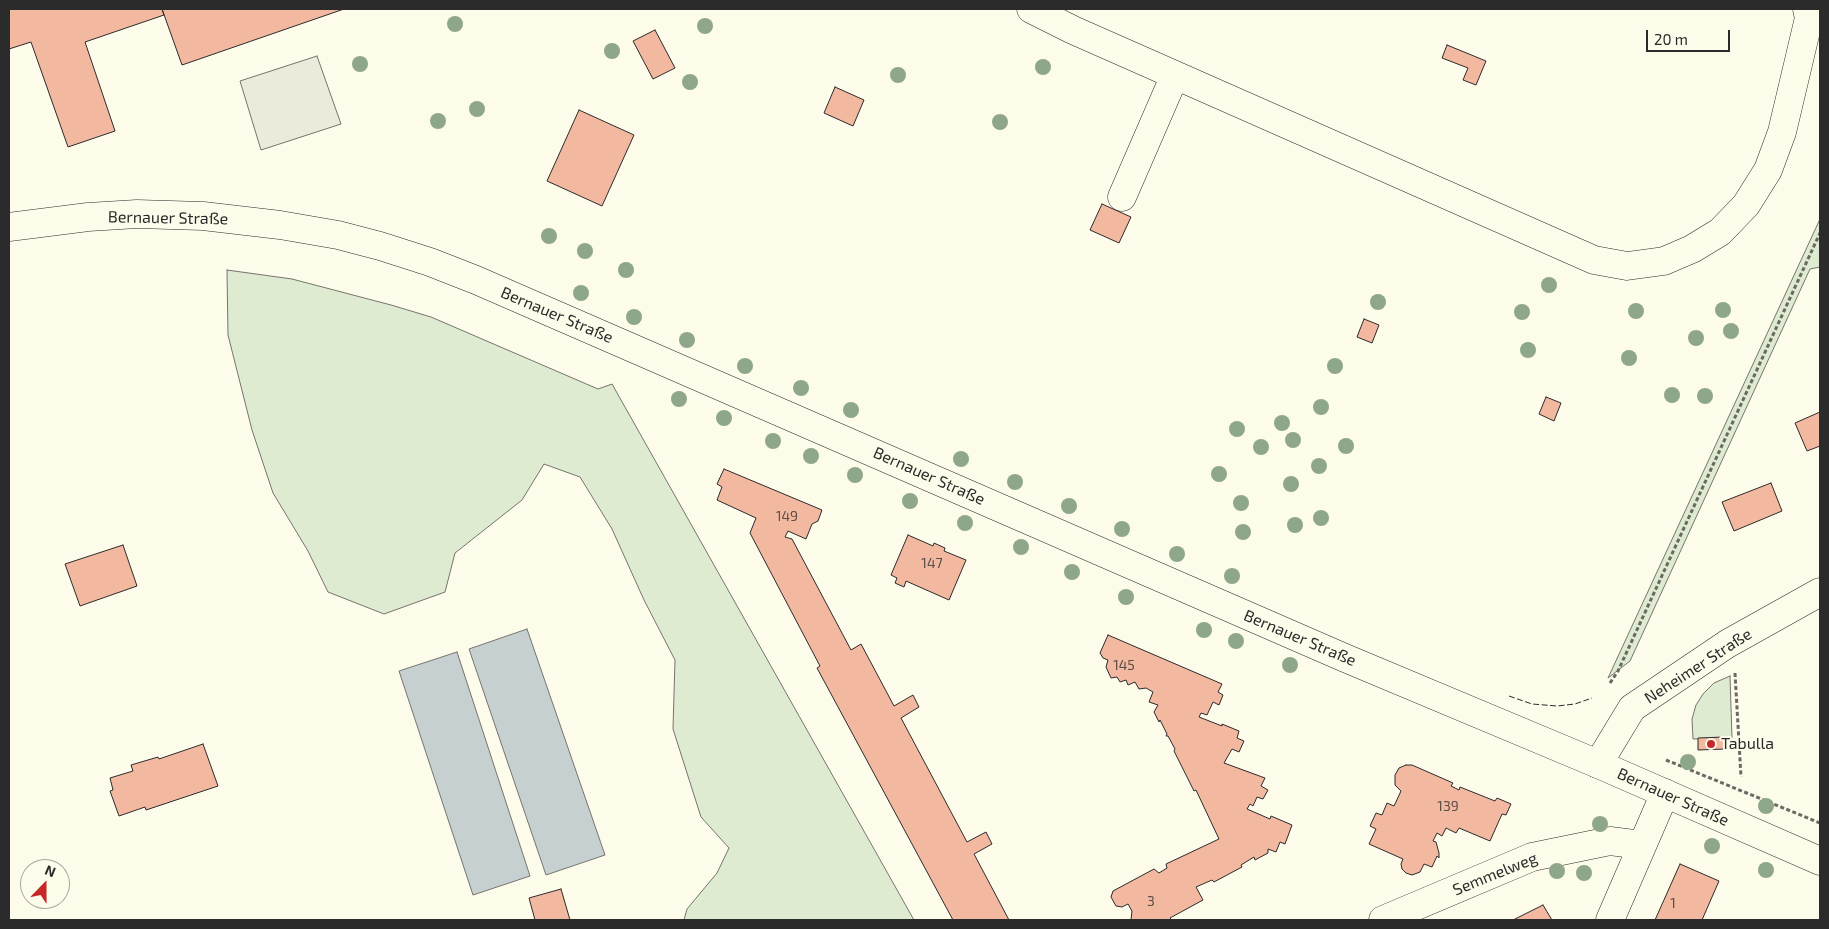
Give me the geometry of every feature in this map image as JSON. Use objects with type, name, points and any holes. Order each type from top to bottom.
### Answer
[{"type":"main road","points":[[1031,9],[1073,30],[1594,260],[1627,266],[1664,261],[1692,249],[1720,232],[1746,206],[1768,170],[1782,132],[1809,18],[1807,9]]},
{"type":"main road","points":[[1122,197],[1175,75]]},
{"type":"main road","name":"Bernauer Straße","points":[[9,227],[88,217],[137,214],[203,216],[280,224],[338,235],[430,262],[476,280],[1346,658],[1820,860]]},
{"type":"main road","name":"Neheimer Straße","points":[[1598,764],[1632,708],[1727,644],[1820,592]]},
{"type":"main road","points":[[1610,920],[1665,793]]},
{"type":"main road","name":"Semmelweg","points":[[1383,920],[1532,857],[1610,841],[1642,845]]},
{"type":"path","points":[[1610,683],[1618,671],[1820,233]]},
{"type":"path","points":[[1734,668],[1741,777]]},
{"type":"path","points":[[1712,779],[1820,824]]},
{"type":"green space","points":[[1820,219],[1820,267],[1810,269],[1630,661],[1608,678]]},
{"type":"green space","points":[[227,270],[292,279],[391,305],[431,317],[598,389],[612,384],[914,920],[684,920],[687,909],[717,873],[729,848],[701,817],[673,729],[675,660],[644,600],[612,529],[580,477],[544,464],[522,500],[455,553],[445,592],[384,614],[328,592],[308,551],[273,493],[252,430],[228,335]]},
{"type":"green space","points":[[1730,676],[1732,738],[1693,739],[1692,719],[1696,705],[1703,694],[1714,683]]},
{"type":"shaded area","points":[[317,56],[341,124],[261,150],[240,81]]},
{"type":"shaded area","points":[[527,629],[605,855],[546,875],[469,649]]},
{"type":"shaded area","points":[[457,652],[530,876],[473,895],[399,671]]},
{"type":"building","points":[[9,9],[162,9],[164,15],[85,42],[115,131],[68,147],[31,42],[9,49]]},
{"type":"building","points":[[162,9],[344,9],[182,65]]},
{"type":"building","points":[[655,30],[675,68],[653,79],[633,41]]},
{"type":"building","points":[[1447,45],[1486,61],[1476,85],[1463,80],[1468,68],[1442,58]]},
{"type":"building","points":[[835,87],[864,100],[853,126],[824,113]]},
{"type":"building","points":[[579,110],[634,135],[602,206],[547,181]]},
{"type":"building","points":[[1102,204],[1131,217],[1119,243],[1090,230]]},
{"type":"building","points":[[1364,319],[1379,325],[1372,343],[1357,337]]},
{"type":"building","points":[[1546,397],[1561,403],[1554,421],[1539,414]]},
{"type":"building","points":[[1820,412],[1820,446],[1807,451],[1795,423]]},
{"type":"building","points":[[724,469],[822,510],[818,521],[812,524],[806,539],[788,531],[785,537],[792,539],[851,650],[861,644],[894,706],[913,695],[919,707],[901,718],[967,842],[986,832],[992,844],[974,854],[1009,920],[953,920],[817,668],[820,666],[750,533],[756,518],[717,500],[722,487],[717,484]]},
{"type":"building","points":[[1771,483],[1782,511],[1734,531],[1722,502]]},
{"type":"building","points":[[908,535],[933,546],[934,543],[945,548],[944,551],[966,560],[949,600],[906,581],[904,587],[895,583],[897,578],[891,575]]},
{"type":"building","points":[[123,545],[137,586],[80,606],[65,564]]},
{"type":"building","points":[[1108,635],[1222,684],[1218,692],[1223,695],[1219,705],[1213,702],[1207,715],[1201,713],[1199,717],[1239,731],[1237,738],[1244,741],[1239,752],[1232,749],[1224,763],[1265,778],[1261,786],[1268,790],[1263,799],[1257,797],[1253,806],[1250,804],[1247,809],[1270,819],[1271,816],[1292,825],[1285,844],[1280,842],[1276,852],[1268,849],[1268,853],[1255,860],[1254,857],[1241,865],[1242,867],[1214,882],[1212,880],[1196,887],[1203,900],[1170,918],[1172,920],[1131,920],[1132,911],[1128,904],[1122,907],[1116,906],[1111,897],[1113,891],[1154,869],[1159,873],[1167,868],[1166,864],[1219,839],[1196,790],[1194,791],[1174,751],[1175,749],[1154,712],[1158,705],[1149,702],[1153,692],[1146,688],[1139,689],[1135,682],[1128,685],[1126,680],[1120,682],[1117,677],[1111,678],[1106,667],[1108,660],[1103,658],[1100,653]]},
{"type":"building","name":"Tabulla","points":[[1724,737],[1725,749],[1698,750],[1698,738]]},
{"type":"building","points":[[203,744],[218,786],[146,810],[145,807],[119,816],[110,791],[113,790],[110,778],[133,771],[131,765],[158,757],[159,759]]},
{"type":"building","points":[[1412,765],[1453,783],[1451,786],[1459,790],[1460,787],[1495,801],[1497,798],[1511,804],[1506,815],[1502,814],[1490,841],[1459,828],[1456,833],[1446,828],[1442,836],[1437,833],[1433,841],[1436,842],[1439,858],[1437,856],[1432,867],[1424,864],[1420,872],[1412,875],[1402,869],[1403,859],[1369,844],[1376,829],[1370,826],[1376,813],[1382,815],[1387,803],[1394,806],[1401,791],[1395,785],[1395,775],[1399,768]]},
{"type":"building","points":[[1680,864],[1719,881],[1702,920],[1655,920]]},
{"type":"building","points":[[561,889],[570,920],[535,920],[529,898]]},
{"type":"building","points":[[1543,905],[1552,920],[1513,920]]},
{"type":"fence","points":[[1509,696],[1532,704],[1557,706],[1575,704],[1592,698]]},
{"type":"place","name":"Tabulla","points":[[1711,744]]}]
